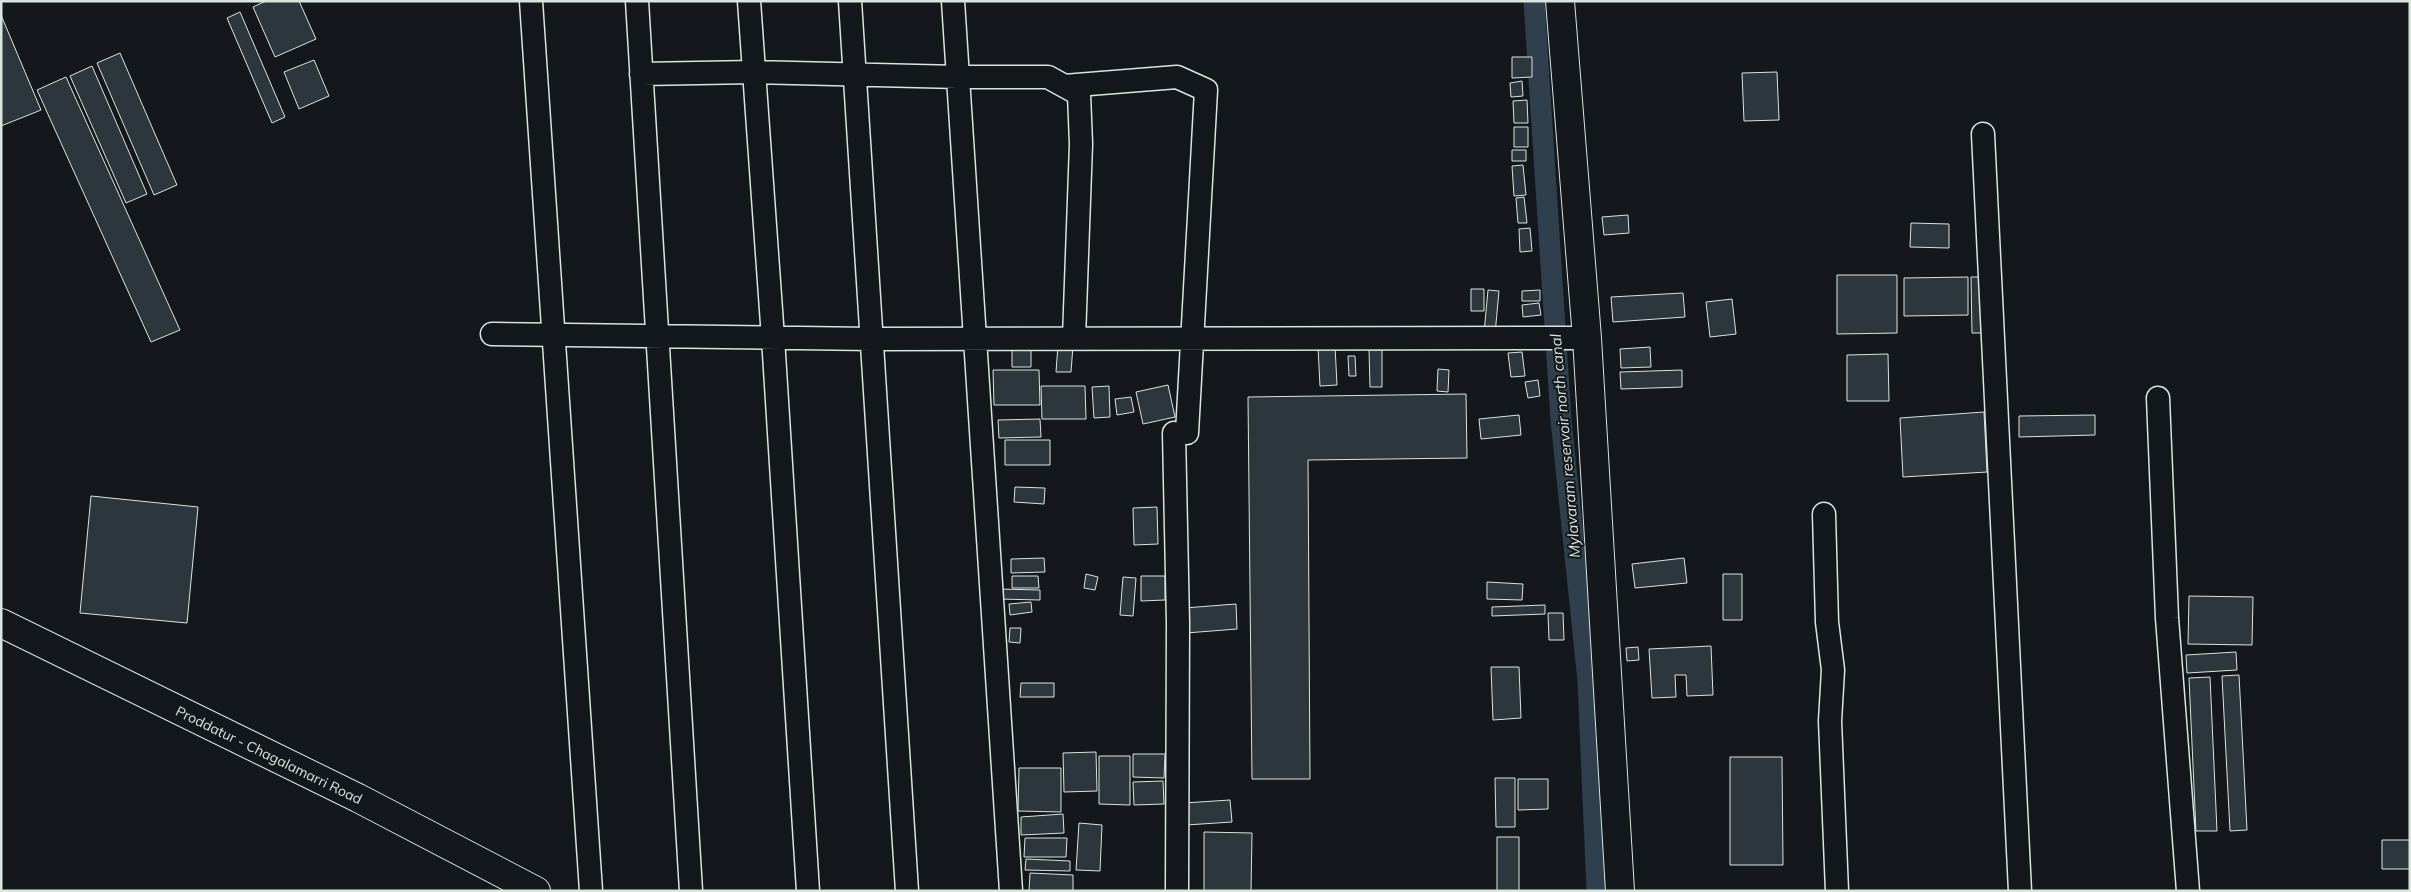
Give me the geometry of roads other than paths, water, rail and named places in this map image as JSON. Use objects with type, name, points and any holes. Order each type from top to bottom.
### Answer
[{"type":"main road","points":[[1560,1],[1587,338],[1620,891]]},
{"type":"main road","name":"Proddatur - Chagalamarri Road","points":[[1,622],[358,798],[536,891]]},
{"type":"street","points":[[531,1],[591,891]]},
{"type":"street","points":[[637,1],[691,891]]},
{"type":"street","points":[[748,1],[773,338],[808,891]]},
{"type":"street","points":[[850,1],[907,891]]},
{"type":"street","points":[[953,1],[1011,891]]},
{"type":"street","points":[[641,74],[754,72],[958,77],[1048,77],[1079,94],[1081,144],[1074,338]]},
{"type":"street","points":[[1064,86],[1177,77],[1206,90],[1193,337],[1181,433],[1177,891]]},
{"type":"street","points":[[1983,134],[2020,891]]},
{"type":"street","points":[[492,334],[657,338],[871,339],[1193,337],[1587,338]]},
{"type":"street","points":[[2158,398],[2167,618],[2188,891]]},
{"type":"street","points":[[1824,514],[1827,622],[1833,670],[1830,721],[1837,891]]},
{"type":"waterway","name":"Mylavaram reservoir north canal","points":[[1534,1],[1561,420],[1588,681],[1597,891]]}]
